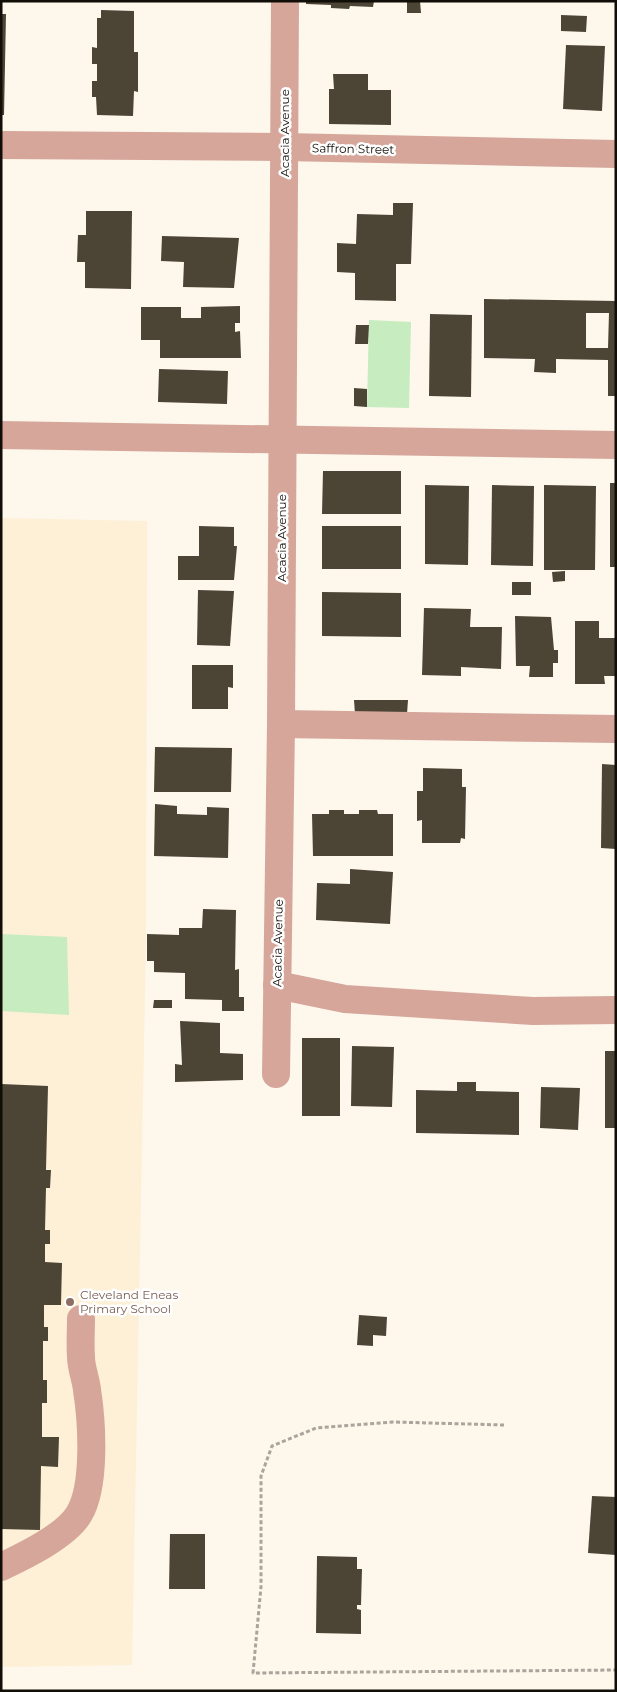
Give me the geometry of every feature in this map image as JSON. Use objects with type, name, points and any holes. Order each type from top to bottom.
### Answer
[{"type":"street","name":"Acacia Avenue","points":[[276,1074],[286,147],[285,1]]},
{"type":"street","name":"Saffron Street","points":[[1,145],[286,147],[616,154]]},
{"type":"street","points":[[1,435],[616,445]]},
{"type":"street","points":[[281,724],[616,729]]},
{"type":"street","points":[[277,984],[345,999],[533,1011],[616,1010]]},
{"type":"street","points":[[1,1567],[55,1538],[79,1514],[90,1479],[92,1454],[88,1391],[81,1358],[80,1319]]},
{"type":"path","points":[[504,1425],[393,1422],[316,1428],[272,1446],[261,1476],[261,1587],[253,1673],[616,1670]]},
{"type":"shaded area","name":"Cleveland Eneas Primary School","points":[[1,518],[147,521],[146,939],[132,1665],[1,1667]]},
{"type":"green space","points":[[369,320],[411,322],[409,408],[367,407]]},
{"type":"green space","points":[[1,934],[67,937],[69,1015],[1,1011]]},
{"type":"building","points":[[306,1],[374,1],[373,7],[350,6],[349,9],[331,8],[331,5],[306,4]]},
{"type":"building","points":[[407,1],[420,1],[421,13],[407,13]]},
{"type":"building","points":[[101,10],[134,11],[134,52],[138,52],[138,92],[134,91],[133,116],[97,115],[96,97],[92,97],[92,81],[97,81],[97,64],[92,64],[92,47],[97,48],[97,18],[101,18]]},
{"type":"building","points":[[1,14],[6,14],[4,115],[1,115]]},
{"type":"building","points":[[561,15],[587,16],[586,32],[561,31]]},
{"type":"building","points":[[566,45],[605,46],[602,111],[563,109]]},
{"type":"building","points":[[333,74],[368,74],[368,90],[391,90],[391,125],[329,124],[329,89],[334,89]]},
{"type":"building","points":[[393,203],[413,203],[411,264],[396,264],[396,301],[355,300],[355,273],[337,272],[337,243],[356,244],[357,214],[393,215]]},
{"type":"building","points":[[86,211],[132,211],[131,289],[85,288],[85,262],[77,262],[78,235],[86,235]]},
{"type":"building","points":[[162,236],[239,238],[234,288],[183,287],[184,262],[161,261]]},
{"type":"building","points":[[484,299],[616,301],[616,396],[608,396],[608,360],[556,359],[556,373],[534,372],[535,359],[484,358]],"holes":[[[586,313],[609,313],[608,348],[586,348]]]},
{"type":"building","points":[[240,306],[240,323],[235,323],[235,332],[240,331],[241,358],[160,358],[160,340],[141,340],[141,307],[181,307],[181,318],[201,318],[201,307]]},
{"type":"building","points":[[430,314],[472,315],[471,397],[429,396]]},
{"type":"building","points":[[356,325],[369,325],[368,344],[355,344]]},
{"type":"building","points":[[159,369],[228,371],[227,404],[158,402]]},
{"type":"building","points":[[354,388],[367,389],[367,407],[354,406]]},
{"type":"building","points":[[323,471],[401,471],[401,514],[322,514]]},
{"type":"building","points":[[610,483],[616,483],[616,567],[610,567]]},
{"type":"building","points":[[425,485],[469,486],[468,565],[425,564]]},
{"type":"building","points":[[492,485],[534,486],[533,566],[491,565]]},
{"type":"building","points":[[544,485],[596,486],[595,570],[544,570]]},
{"type":"building","points":[[199,526],[234,527],[234,546],[237,546],[234,580],[178,580],[178,556],[199,556]]},
{"type":"building","points":[[322,526],[401,526],[401,569],[322,569]]},
{"type":"building","points":[[565,571],[565,581],[553,582],[552,572]]},
{"type":"building","points":[[512,582],[531,582],[531,595],[512,595]]},
{"type":"building","points":[[198,590],[234,591],[230,646],[197,645]]},
{"type":"building","points":[[322,592],[401,593],[401,637],[322,636]]},
{"type":"building","points":[[424,608],[471,609],[470,627],[502,627],[501,669],[461,667],[461,676],[422,675]]},
{"type":"building","points":[[515,616],[551,617],[554,650],[558,650],[558,663],[553,663],[553,677],[529,677],[530,666],[516,666]]},
{"type":"building","points":[[575,621],[599,621],[599,638],[616,638],[616,676],[604,676],[605,684],[575,684]]},
{"type":"building","points":[[192,665],[233,665],[233,688],[228,687],[228,709],[192,709]]},
{"type":"building","points":[[354,700],[408,700],[407,714],[355,714]]},
{"type":"building","points":[[155,747],[232,748],[231,792],[154,792]]},
{"type":"building","points":[[602,764],[616,765],[616,849],[601,848]]},
{"type":"building","points":[[423,768],[462,769],[462,787],[466,787],[465,839],[461,838],[460,843],[422,843],[422,820],[417,821],[417,791],[423,791]]},
{"type":"building","points":[[155,804],[177,806],[177,814],[207,815],[207,807],[229,808],[228,858],[154,856]]},
{"type":"building","points":[[329,810],[344,810],[344,814],[359,814],[359,810],[377,810],[378,814],[393,814],[393,856],[313,856],[312,814],[329,814]]},
{"type":"building","points":[[350,869],[393,872],[390,924],[316,920],[317,883],[350,884]]},
{"type":"building","points":[[203,909],[236,910],[235,970],[239,969],[239,997],[244,997],[244,1011],[222,1011],[222,1000],[185,999],[185,973],[154,972],[154,961],[147,961],[147,934],[179,935],[179,928],[202,928]]},
{"type":"building","points":[[154,1000],[172,1000],[172,1008],[153,1008]]},
{"type":"building","points":[[180,1021],[220,1023],[220,1053],[243,1054],[243,1080],[175,1082],[175,1064],[182,1065]]},
{"type":"building","points":[[302,1038],[340,1038],[340,1116],[302,1116]]},
{"type":"building","points":[[352,1046],[394,1047],[392,1107],[351,1106]]},
{"type":"building","points":[[605,1051],[616,1051],[616,1128],[605,1128]]},
{"type":"building","points":[[457,1082],[476,1082],[476,1091],[519,1092],[519,1135],[416,1133],[416,1090],[457,1091]]},
{"type":"building","points":[[1,1084],[48,1086],[46,1170],[51,1170],[50,1188],[46,1188],[45,1230],[50,1230],[50,1244],[45,1244],[45,1262],[62,1263],[61,1305],[44,1305],[44,1327],[48,1327],[48,1341],[43,1341],[43,1380],[47,1380],[47,1403],[42,1403],[42,1437],[59,1437],[58,1467],[41,1466],[40,1530],[1,1529]]},
{"type":"building","points":[[541,1087],[580,1088],[578,1130],[540,1128]]},
{"type":"building","points":[[359,1315],[387,1317],[386,1336],[373,1335],[373,1346],[357,1345]]},
{"type":"building","points":[[592,1496],[616,1497],[616,1555],[588,1553]]},
{"type":"building","points":[[170,1534],[205,1534],[205,1589],[169,1589]]},
{"type":"building","points":[[317,1556],[357,1557],[357,1569],[362,1569],[361,1605],[357,1605],[357,1609],[361,1610],[361,1634],[316,1633]]},
{"type":"place","name":"Cleveland Eneas Primary School","points":[[70,1302]]}]
